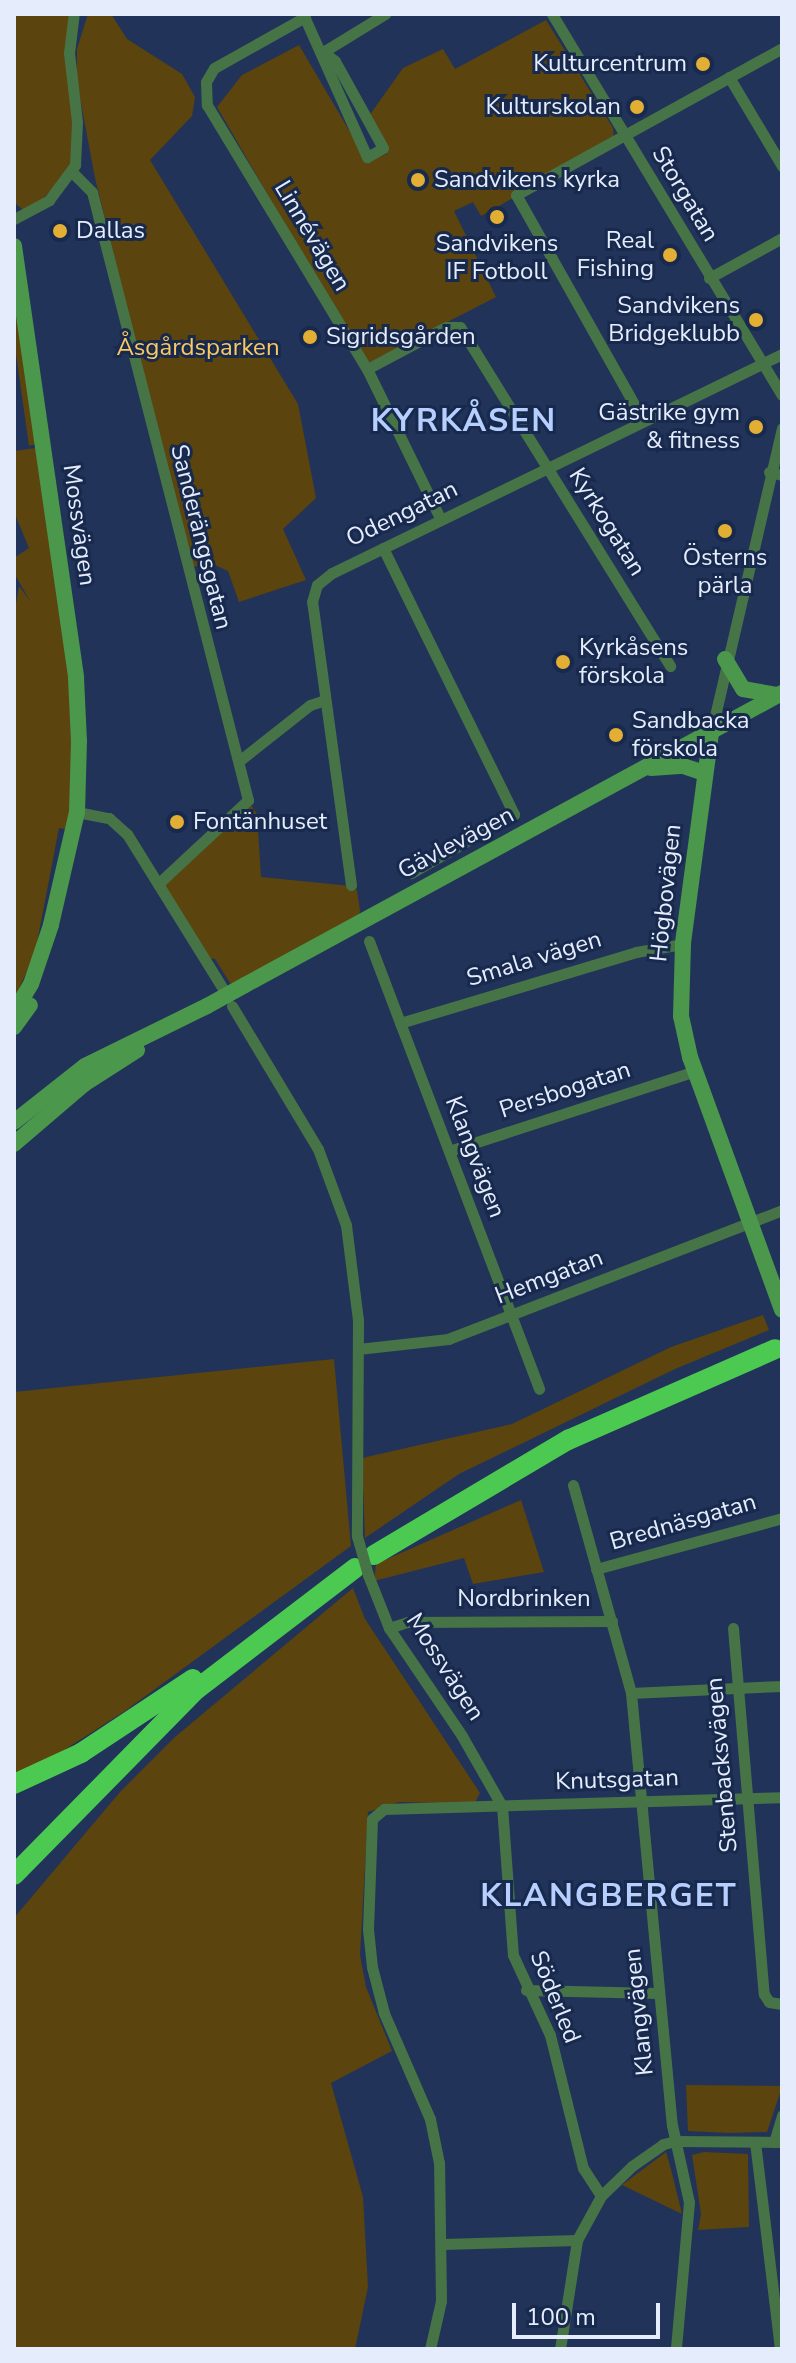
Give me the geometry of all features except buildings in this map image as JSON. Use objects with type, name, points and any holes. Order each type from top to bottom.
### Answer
[{"type":"highway","points":[[14,1784],[81,1753],[191,1681],[363,1556],[568,1440],[774,1345]]},
{"type":"highway","points":[[14,1875],[197,1689],[363,1556]]},
{"type":"highway","points":[[14,1860],[191,1681]]},
{"type":"main road","name":"Mossvägen","points":[[14,246],[76,678],[77,812],[45,948],[14,1012]]},
{"type":"main road","points":[[725,659],[743,689],[780,694]]},
{"type":"main road","name":"Gävlevägen","points":[[14,1122],[85,1066],[153,1036],[780,694]]},
{"type":"main road","name":"Högbovägen","points":[[711,733],[683,944],[681,1016],[695,1071],[780,1305]]},
{"type":"main road","points":[[645,768],[683,766],[704,773]]},
{"type":"main road","name":"Mossvägen","points":[[14,1027],[47,972],[76,864],[81,823],[77,812]]},
{"type":"main road","name":"Gävlevägen","points":[[14,1144],[84,1084],[153,1036]]},
{"type":"street","points":[[14,219],[41,207],[72,172],[77,145],[69,53],[74,14]]},
{"type":"street","points":[[323,52],[385,14]]},
{"type":"street","name":"Storgatan","points":[[552,14],[782,395]]},
{"type":"street","points":[[304,16],[323,52],[335,61],[383,148],[367,157],[323,68],[323,52]]},
{"type":"street","name":"Linnévägen","points":[[304,16],[221,62],[209,75],[205,97],[367,369],[441,520]]},
{"type":"street","points":[[643,420],[518,201],[520,192],[782,48]]},
{"type":"street","points":[[729,77],[782,166]]},
{"type":"street","points":[[341,106],[356,98]]},
{"type":"street","name":"Sanderängsgatan","points":[[72,172],[92,192],[239,761],[247,803],[158,884]]},
{"type":"street","points":[[709,278],[782,238]]},
{"type":"street","name":"Kyrkogatan","points":[[367,369],[456,325],[548,467],[670,666]]},
{"type":"street","name":"Odengatan","points":[[351,885],[325,700],[314,593],[332,573],[782,354]]},
{"type":"street","points":[[782,428],[769,472],[782,475]]},
{"type":"street","name":"Högbovägen","points":[[711,733],[769,472]]},
{"type":"street","points":[[383,548],[514,814],[411,873]]},
{"type":"street","points":[[239,761],[310,705],[325,700]]},
{"type":"street","points":[[77,812],[118,824],[223,989]]},
{"type":"street","name":"Klangvägen","points":[[369,941],[539,1389]]},
{"type":"street","name":"Smala vägen","points":[[400,1023],[636,952],[683,944]]},
{"type":"street","name":"Mossvägen","points":[[232,1006],[297,1109],[337,1196],[353,1267],[363,1556],[389,1628],[462,1736],[502,1806]]},
{"type":"street","name":"Persbogatan","points":[[449,1151],[695,1071]]},
{"type":"street","name":"Hemgatan","points":[[358,1349],[448,1339],[782,1210]]},
{"type":"street","name":"Klangvägen","points":[[573,1485],[631,1693],[658,1993],[676,2141],[689,2202],[676,2349]]},
{"type":"street","name":"Brednäsgatan","points":[[596,1569],[782,1518]]},
{"type":"street","name":"Nordbrinken","points":[[389,1628],[407,1622],[612,1621]]},
{"type":"street","name":"Stenbacksvägen","points":[[733,1628],[764,1994],[769,2002],[782,2004]]},
{"type":"street","points":[[631,1693],[782,1686]]},
{"type":"street","name":"Knutsgatan","points":[[502,1806],[782,1797]]},
{"type":"street","points":[[430,2349],[441,2301],[443,2244],[439,2163],[430,2119],[384,2013],[372,1967],[368,1929],[371,1823],[384,1809],[502,1806]]},
{"type":"street","name":"Söderled","points":[[502,1806],[511,1943],[526,1990],[555,2049],[583,2168],[601,2196]]},
{"type":"street","points":[[526,1990],[658,1993]]},
{"type":"street","points":[[560,2349],[577,2240],[601,2196],[644,2156],[676,2141],[778,2142],[782,2115]]},
{"type":"street","points":[[755,2142],[780,2349]]},
{"type":"street","points":[[443,2244],[577,2240]]},
{"type":"green space","points":[[14,14],[74,14],[75,165],[28,214],[16,204],[14,193]]},
{"type":"green space","name":"Åsgårdsparken","points":[[88,14],[111,14],[127,39],[182,74],[195,97],[192,116],[150,160],[298,404],[316,498],[283,529],[306,580],[239,602],[228,571],[213,564],[191,567],[95,178],[77,82],[77,49]]},
{"type":"green space","points":[[546,20],[613,128],[614,141],[481,216],[473,202],[454,211],[496,297],[366,364],[217,107],[242,75],[299,45],[367,161],[387,154],[369,116],[403,68],[443,49],[455,69]]},
{"type":"green space","points":[[14,283],[36,444],[29,446],[14,340]]},
{"type":"green space","points":[[43,447],[76,678],[71,830],[59,828],[35,953],[14,1000],[14,615],[19,586],[30,601],[14,573],[14,558],[29,548],[14,512],[14,451]]},
{"type":"green space","points":[[248,800],[257,814],[261,877],[351,886],[357,890],[360,910],[358,923],[235,991],[215,959],[203,957],[158,884]]},
{"type":"green space","points":[[763,1315],[769,1330],[675,1369],[459,1474],[365,1538],[362,1458],[512,1424],[671,1347]]},
{"type":"green space","points":[[334,1359],[351,1546],[125,1711],[50,1759],[14,1774],[14,1392]]},
{"type":"green space","points":[[521,1500],[544,1572],[473,1584],[464,1558],[374,1581],[376,1564]]},
{"type":"green space","points":[[353,1588],[365,1619],[480,1793],[474,1804],[399,1802],[368,1812],[360,1955],[366,1987],[392,2051],[331,2083],[363,2197],[368,2287],[355,2349],[14,2349],[14,1918],[120,1792],[175,1737]]},
{"type":"green space","points":[[686,2085],[782,2087],[767,2132],[729,2133],[688,2131]]},
{"type":"green space","points":[[666,2152],[671,2169],[682,2214],[622,2185]]},
{"type":"green space","points":[[704,2152],[748,2154],[749,2227],[698,2230],[701,2214],[692,2155]]},
{"type":"place","name":"Kulturcentrum","points":[[703,64]]},
{"type":"place","name":"Kulturskolan","points":[[637,107]]},
{"type":"place","name":"Sandvikens kyrka","points":[[418,180]]},
{"type":"place","name":"Sandvikens IF Fotboll","points":[[497,217]]},
{"type":"place","name":"Dallas","points":[[60,231]]},
{"type":"place","name":"Real Fishing","points":[[670,255]]},
{"type":"place","name":"Sandvikens Bridgeklubb","points":[[756,320]]},
{"type":"place","name":"Sigridsgården","points":[[310,337]]},
{"type":"place","name":"Gästrike gym & fitness","points":[[756,427]]},
{"type":"place","name":"Österns pärla","points":[[725,531]]},
{"type":"place","name":"Kyrkåsens förskola","points":[[563,662]]},
{"type":"place","name":"Sandbacka förskola","points":[[616,735]]},
{"type":"place","name":"Fontänhuset","points":[[177,822]]},
{"type":"district","name":"KYRKÅSEN","points":[[464,421]]},
{"type":"district","name":"KLANGBERGET","points":[[609,1896]]}]
